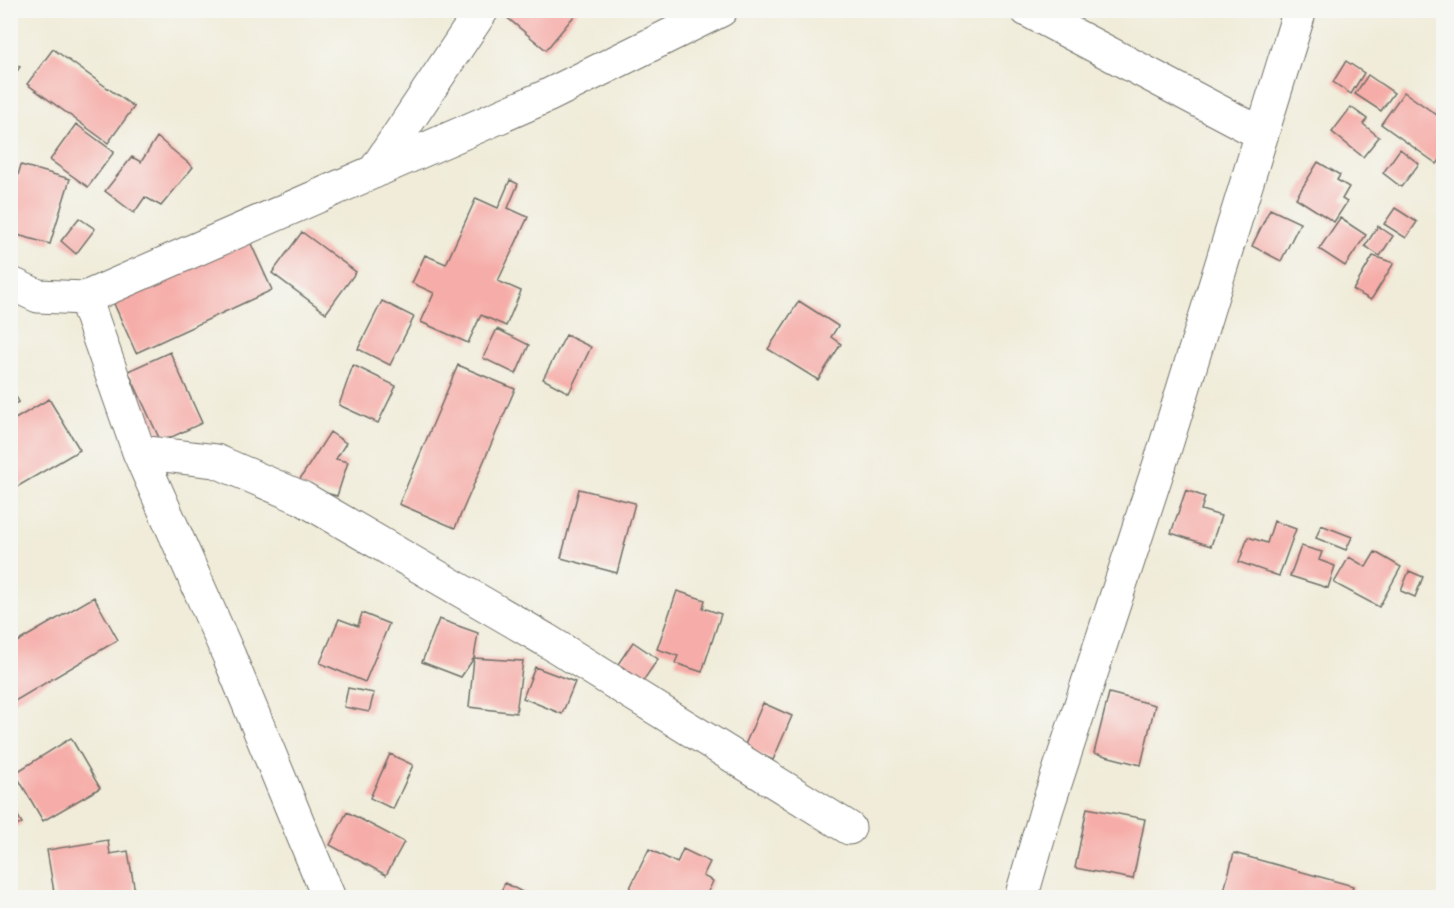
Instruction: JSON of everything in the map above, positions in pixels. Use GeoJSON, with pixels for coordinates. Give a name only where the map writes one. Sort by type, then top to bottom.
{"type":"FeatureCollection","features":[{"type":"Feature","properties":{"kind":"street"},"geometry":{"type":"LineString","coordinates":[[374,172],[482,10]]}},
{"type":"Feature","properties":{"kind":"street"},"geometry":{"type":"LineString","coordinates":[[10,283],[38,296],[85,298],[547,96],[721,10]]}},
{"type":"Feature","properties":{"kind":"street"},"geometry":{"type":"LineString","coordinates":[[1027,10],[1262,134]]}},
{"type":"Feature","properties":{"kind":"street"},"geometry":{"type":"LineString","coordinates":[[1021,897],[1047,808],[1165,448],[1300,10]]}},
{"type":"Feature","properties":{"kind":"street"},"geometry":{"type":"LineString","coordinates":[[85,298],[139,452],[229,656],[329,897]]}},
{"type":"Feature","properties":{"kind":"street"},"geometry":{"type":"LineString","coordinates":[[139,452],[216,461],[302,498],[546,640],[849,828]]}},
{"type":"Feature","properties":{"kind":"building"},"geometry":{"type":"Polygon","coordinates":[[[498,10],[579,10],[546,50],[498,10]]]}},
{"type":"Feature","properties":{"kind":"building"},"geometry":{"type":"Polygon","coordinates":[[[53,49],[134,107],[108,143],[27,84],[53,49]]]}},
{"type":"Feature","properties":{"kind":"building"},"geometry":{"type":"Polygon","coordinates":[[[10,61],[20,67],[10,80],[10,61]]]}},
{"type":"Feature","properties":{"kind":"building"},"geometry":{"type":"Polygon","coordinates":[[[1346,61],[1364,73],[1351,94],[1333,82],[1346,61]]]}},
{"type":"Feature","properties":{"kind":"building"},"geometry":{"type":"Polygon","coordinates":[[[1368,75],[1394,93],[1381,111],[1355,94],[1368,75]]]}},
{"type":"Feature","properties":{"kind":"building"},"geometry":{"type":"Polygon","coordinates":[[[1404,92],[1444,120],[1444,155],[1437,164],[1381,124],[1404,92]]]}},
{"type":"Feature","properties":{"kind":"building"},"geometry":{"type":"Polygon","coordinates":[[[1351,107],[1367,119],[1363,124],[1379,137],[1363,157],[1332,132],[1351,107]]]}},
{"type":"Feature","properties":{"kind":"building"},"geometry":{"type":"Polygon","coordinates":[[[76,124],[114,152],[88,187],[50,160],[76,124]]]}},
{"type":"Feature","properties":{"kind":"building"},"geometry":{"type":"Polygon","coordinates":[[[157,137],[193,167],[161,206],[145,197],[134,213],[105,191],[132,157],[141,162],[157,137]]]}},
{"type":"Feature","properties":{"kind":"building"},"geometry":{"type":"Polygon","coordinates":[[[1400,149],[1419,164],[1401,187],[1383,173],[1400,149]]]}},
{"type":"Feature","properties":{"kind":"building"},"geometry":{"type":"Polygon","coordinates":[[[1318,162],[1340,175],[1337,180],[1349,187],[1342,199],[1347,202],[1334,222],[1296,198],[1318,162]]]}},
{"type":"Feature","properties":{"kind":"building"},"geometry":{"type":"Polygon","coordinates":[[[21,165],[70,179],[50,244],[10,233],[10,202],[21,165]]]}},
{"type":"Feature","properties":{"kind":"building"},"geometry":{"type":"Polygon","coordinates":[[[510,180],[518,184],[508,208],[528,217],[498,281],[521,291],[506,326],[481,315],[468,343],[421,322],[434,293],[412,283],[425,255],[446,264],[476,198],[498,208],[510,180]]]}},
{"type":"Feature","properties":{"kind":"building"},"geometry":{"type":"Polygon","coordinates":[[[1395,208],[1417,222],[1406,238],[1384,224],[1395,208]]]}},
{"type":"Feature","properties":{"kind":"building"},"geometry":{"type":"Polygon","coordinates":[[[1270,209],[1300,223],[1281,261],[1252,246],[1270,209]]]}},
{"type":"Feature","properties":{"kind":"building"},"geometry":{"type":"Polygon","coordinates":[[[79,218],[95,229],[76,254],[61,241],[79,218]]]}},
{"type":"Feature","properties":{"kind":"building"},"geometry":{"type":"Polygon","coordinates":[[[1340,218],[1366,235],[1345,266],[1319,249],[1340,218]]]}},
{"type":"Feature","properties":{"kind":"building"},"geometry":{"type":"Polygon","coordinates":[[[1378,226],[1393,236],[1380,256],[1365,246],[1378,226]]]}},
{"type":"Feature","properties":{"kind":"building"},"geometry":{"type":"Polygon","coordinates":[[[302,232],[356,272],[326,313],[272,273],[302,232]]]}},
{"type":"Feature","properties":{"kind":"building"},"geometry":{"type":"Polygon","coordinates":[[[247,235],[272,290],[136,353],[111,297],[247,235]]]}},
{"type":"Feature","properties":{"kind":"building"},"geometry":{"type":"Polygon","coordinates":[[[1373,256],[1394,263],[1371,300],[1353,290],[1373,256]]]}},
{"type":"Feature","properties":{"kind":"building"},"geometry":{"type":"Polygon","coordinates":[[[382,301],[414,317],[390,365],[358,349],[382,301]]]}},
{"type":"Feature","properties":{"kind":"building"},"geometry":{"type":"Polygon","coordinates":[[[799,301],[838,326],[831,337],[841,344],[818,380],[768,349],[799,301]]]}},
{"type":"Feature","properties":{"kind":"building"},"geometry":{"type":"Polygon","coordinates":[[[497,329],[529,345],[516,374],[483,358],[497,329]]]}},
{"type":"Feature","properties":{"kind":"building"},"geometry":{"type":"Polygon","coordinates":[[[566,335],[591,347],[569,393],[543,379],[566,335]]]}},
{"type":"Feature","properties":{"kind":"building"},"geometry":{"type":"Polygon","coordinates":[[[170,352],[202,423],[161,442],[128,371],[170,352]]]}},
{"type":"Feature","properties":{"kind":"building"},"geometry":{"type":"Polygon","coordinates":[[[353,365],[396,386],[378,423],[339,405],[353,365]]]}},
{"type":"Feature","properties":{"kind":"building"},"geometry":{"type":"Polygon","coordinates":[[[458,365],[515,389],[455,528],[399,504],[458,365]]]}},
{"type":"Feature","properties":{"kind":"building"},"geometry":{"type":"Polygon","coordinates":[[[10,386],[19,402],[10,406],[10,386]]]}},
{"type":"Feature","properties":{"kind":"building"},"geometry":{"type":"Polygon","coordinates":[[[49,399],[80,450],[10,491],[10,422],[49,399]]]}},
{"type":"Feature","properties":{"kind":"building"},"geometry":{"type":"Polygon","coordinates":[[[330,432],[346,443],[336,459],[348,462],[337,496],[296,485],[330,432]]]}},
{"type":"Feature","properties":{"kind":"building"},"geometry":{"type":"Polygon","coordinates":[[[579,489],[635,503],[617,573],[561,558],[579,489]]]}},
{"type":"Feature","properties":{"kind":"building"},"geometry":{"type":"Polygon","coordinates":[[[1186,490],[1205,497],[1201,510],[1221,516],[1211,546],[1171,533],[1186,490]]]}},
{"type":"Feature","properties":{"kind":"building"},"geometry":{"type":"Polygon","coordinates":[[[1274,521],[1296,529],[1279,576],[1239,562],[1248,537],[1267,543],[1274,521]]]}},
{"type":"Feature","properties":{"kind":"building"},"geometry":{"type":"Polygon","coordinates":[[[1321,525],[1352,537],[1346,550],[1316,538],[1321,525]]]}},
{"type":"Feature","properties":{"kind":"building"},"geometry":{"type":"Polygon","coordinates":[[[1301,546],[1322,552],[1319,560],[1335,566],[1328,588],[1290,576],[1301,546]]]}},
{"type":"Feature","properties":{"kind":"building"},"geometry":{"type":"Polygon","coordinates":[[[1375,552],[1401,567],[1379,607],[1334,583],[1349,557],[1366,567],[1375,552]]]}},
{"type":"Feature","properties":{"kind":"building"},"geometry":{"type":"Polygon","coordinates":[[[1409,571],[1423,577],[1415,597],[1401,591],[1409,571]]]}},
{"type":"Feature","properties":{"kind":"building"},"geometry":{"type":"Polygon","coordinates":[[[677,591],[705,600],[703,608],[721,614],[702,672],[675,663],[678,656],[657,649],[677,591]]]}},
{"type":"Feature","properties":{"kind":"building"},"geometry":{"type":"Polygon","coordinates":[[[94,597],[118,640],[10,704],[10,646],[94,597]]]}},
{"type":"Feature","properties":{"kind":"building"},"geometry":{"type":"Polygon","coordinates":[[[362,613],[389,624],[365,682],[320,663],[339,619],[358,626],[362,613]]]}},
{"type":"Feature","properties":{"kind":"building"},"geometry":{"type":"Polygon","coordinates":[[[439,619],[478,633],[474,658],[461,677],[422,662],[439,619]]]}},
{"type":"Feature","properties":{"kind":"building"},"geometry":{"type":"Polygon","coordinates":[[[633,642],[658,659],[643,681],[618,664],[633,642]]]}},
{"type":"Feature","properties":{"kind":"building"},"geometry":{"type":"Polygon","coordinates":[[[474,658],[523,661],[516,713],[469,707],[474,658]]]}},
{"type":"Feature","properties":{"kind":"building"},"geometry":{"type":"Polygon","coordinates":[[[535,667],[575,682],[562,714],[523,698],[535,667]]]}},
{"type":"Feature","properties":{"kind":"building"},"geometry":{"type":"Polygon","coordinates":[[[348,688],[374,693],[369,712],[344,707],[348,688]]]}},
{"type":"Feature","properties":{"kind":"building"},"geometry":{"type":"Polygon","coordinates":[[[1109,693],[1155,705],[1141,765],[1094,753],[1109,693]]]}},
{"type":"Feature","properties":{"kind":"building"},"geometry":{"type":"Polygon","coordinates":[[[763,703],[792,716],[773,760],[744,747],[763,703]]]}},
{"type":"Feature","properties":{"kind":"building"},"geometry":{"type":"Polygon","coordinates":[[[71,738],[100,788],[43,821],[15,773],[71,738]]]}},
{"type":"Feature","properties":{"kind":"building"},"geometry":{"type":"Polygon","coordinates":[[[390,754],[413,765],[393,809],[370,798],[390,754]]]}},
{"type":"Feature","properties":{"kind":"building"},"geometry":{"type":"Polygon","coordinates":[[[10,803],[22,823],[10,830],[10,803]]]}},
{"type":"Feature","properties":{"kind":"building"},"geometry":{"type":"Polygon","coordinates":[[[1087,808],[1145,819],[1133,879],[1075,868],[1087,808]]]}},
{"type":"Feature","properties":{"kind":"building"},"geometry":{"type":"Polygon","coordinates":[[[347,812],[404,842],[386,875],[330,845],[347,812]]]}},
{"type":"Feature","properties":{"kind":"building"},"geometry":{"type":"Polygon","coordinates":[[[108,840],[110,854],[128,851],[136,898],[55,898],[47,850],[108,840]]]}},
{"type":"Feature","properties":{"kind":"building"},"geometry":{"type":"Polygon","coordinates":[[[649,849],[677,863],[683,849],[710,862],[703,876],[713,881],[705,898],[625,898],[649,849]]]}},
{"type":"Feature","properties":{"kind":"building"},"geometry":{"type":"Polygon","coordinates":[[[1234,853],[1353,886],[1350,898],[1222,898],[1234,853]]]}},
{"type":"Feature","properties":{"kind":"building"},"geometry":{"type":"Polygon","coordinates":[[[505,883],[528,895],[527,898],[507,898],[500,893],[505,883]]]}}]}
